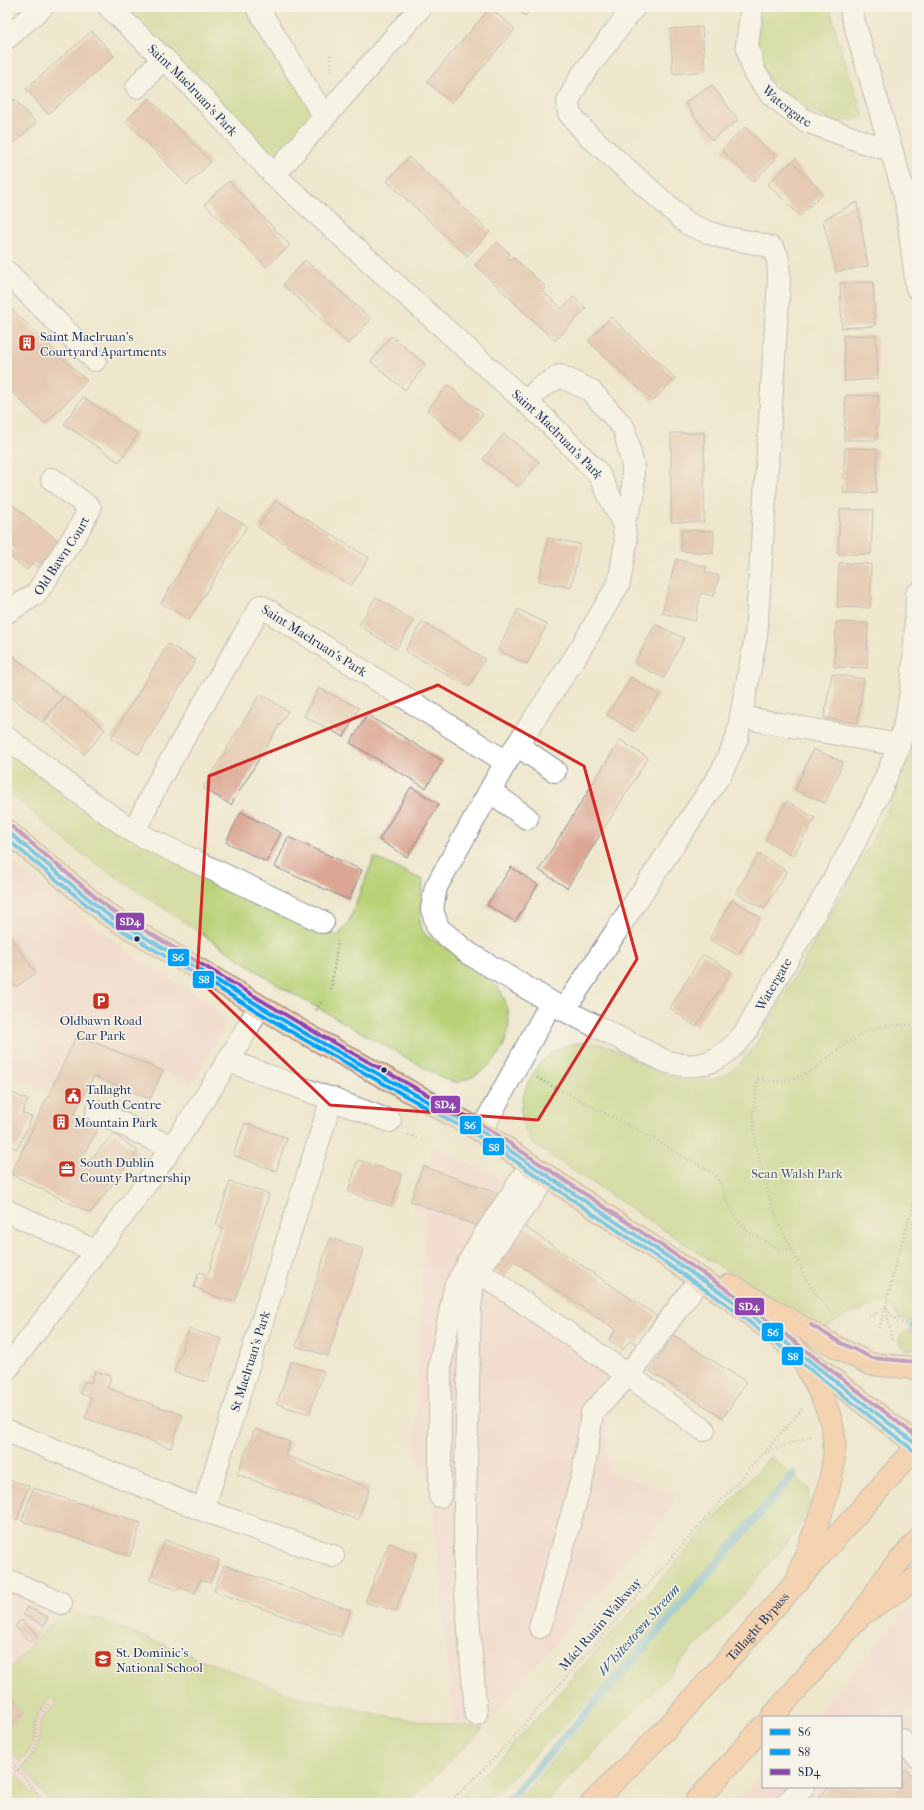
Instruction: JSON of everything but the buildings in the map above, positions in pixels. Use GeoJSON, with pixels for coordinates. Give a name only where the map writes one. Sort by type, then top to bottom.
{"type":"FeatureCollection","features":[{"type":"Feature","properties":{"kind":"main road"},"geometry":{"type":"LineString","coordinates":[[7,831],[108,915],[308,1036],[481,1131],[729,1298],[917,1445]]}},
{"type":"Feature","properties":{"kind":"main road"},"geometry":{"type":"LineString","coordinates":[[700,1279],[737,1289],[838,1348],[870,1364],[917,1368]]}},
{"type":"Feature","properties":{"kind":"main road"},"geometry":{"type":"LineString","coordinates":[[795,1584],[827,1491],[833,1461],[834,1438],[827,1410],[800,1354]]}},
{"type":"Feature","properties":{"kind":"main road","name":"Tallaght Bypass"},"geometry":{"type":"LineString","coordinates":[[592,1803],[669,1726],[917,1445]]}},
{"type":"Feature","properties":{"kind":"main road"},"geometry":{"type":"LineString","coordinates":[[773,1716],[861,1615],[887,1575],[917,1541]]}},
{"type":"Feature","properties":{"kind":"main road"},"geometry":{"type":"LineString","coordinates":[[861,1615],[917,1578]]}},
{"type":"Feature","properties":{"kind":"main road"},"geometry":{"type":"LineString","coordinates":[[695,1803],[762,1728]]}},
{"type":"Feature","properties":{"kind":"street"},"geometry":{"type":"LineString","coordinates":[[7,38],[42,7]]}},
{"type":"Feature","properties":{"kind":"street","name":"Saint Maelruan's Park"},"geometry":{"type":"LineString","coordinates":[[108,7],[187,81],[274,175],[527,402],[598,473],[623,523],[626,542],[618,583],[576,656],[512,753],[490,790],[436,886],[432,909],[438,928],[468,953],[558,1006]]}},
{"type":"Feature","properties":{"kind":"street"},"geometry":{"type":"LineString","coordinates":[[257,7],[324,116]]}},
{"type":"Feature","properties":{"kind":"street"},"geometry":{"type":"LineString","coordinates":[[274,175],[324,116],[421,7]]}},
{"type":"Feature","properties":{"kind":"street"},"geometry":{"type":"LineString","coordinates":[[481,1131],[558,1006],[721,773],[737,738],[756,636],[779,280],[777,255],[773,249],[766,246],[700,230],[687,222],[586,133],[569,113],[568,101],[580,78],[634,7]]}},
{"type":"Feature","properties":{"kind":"street","name":"Watergate"},"geometry":{"type":"LineString","coordinates":[[752,7],[747,45],[754,72],[772,95],[804,120],[863,142],[891,150]]}},
{"type":"Feature","properties":{"kind":"street"},"geometry":{"type":"LineString","coordinates":[[851,7],[891,150],[911,199],[917,288]]}},
{"type":"Feature","properties":{"kind":"street"},"geometry":{"type":"LineString","coordinates":[[137,87],[164,58]]}},
{"type":"Feature","properties":{"kind":"street"},"geometry":{"type":"LineString","coordinates":[[7,272],[95,360]]}},
{"type":"Feature","properties":{"kind":"street"},"geometry":{"type":"LineString","coordinates":[[527,402],[540,388],[560,376],[590,390],[624,428],[633,466],[633,497],[623,523]]}},
{"type":"Feature","properties":{"kind":"street","name":"Old Bawn Court"},"geometry":{"type":"LineString","coordinates":[[7,612],[36,594],[79,529],[90,508],[52,479]]}},
{"type":"Feature","properties":{"kind":"street","name":"Watergate"},"geometry":{"type":"LineString","coordinates":[[558,1006],[654,1056],[677,1065],[693,1066],[713,1061],[733,1047],[745,1033],[846,859],[885,782],[904,727],[911,682],[917,594]]}},
{"type":"Feature","properties":{"kind":"street","name":"Saint Maelruan's Park"},"geometry":{"type":"LineString","coordinates":[[134,832],[157,784],[261,606],[512,753]]}},
{"type":"Feature","properties":{"kind":"street"},"geometry":{"type":"LineString","coordinates":[[741,717],[899,744]]}},
{"type":"Feature","properties":{"kind":"street"},"geometry":{"type":"LineString","coordinates":[[7,738],[90,801],[134,832],[331,929]]}},
{"type":"Feature","properties":{"kind":"street"},"geometry":{"type":"LineString","coordinates":[[512,753],[555,771]]}},
{"type":"Feature","properties":{"kind":"street"},"geometry":{"type":"LineString","coordinates":[[490,790],[526,818]]}},
{"type":"Feature","properties":{"kind":"street"},"geometry":{"type":"LineString","coordinates":[[7,1369],[172,1146],[229,1061],[259,1007]]}},
{"type":"Feature","properties":{"kind":"street"},"geometry":{"type":"LineString","coordinates":[[229,1061],[332,1098],[398,1127]]}},
{"type":"Feature","properties":{"kind":"street","name":"St Maelruan's Park"},"geometry":{"type":"LineString","coordinates":[[203,1510],[332,1098]]}},
{"type":"Feature","properties":{"kind":"street"},"geometry":{"type":"LineString","coordinates":[[97,1111],[152,1138],[172,1146]]}},
{"type":"Feature","properties":{"kind":"street"},"geometry":{"type":"LineString","coordinates":[[476,1714],[466,1581],[465,1501],[470,1308],[474,1275],[539,1170]]}},
{"type":"Feature","properties":{"kind":"street"},"geometry":{"type":"LineString","coordinates":[[440,1496],[440,1366],[454,1286],[482,1239],[539,1170]]}},
{"type":"Feature","properties":{"kind":"street"},"geometry":{"type":"LineString","coordinates":[[7,1211],[95,1251]]}},
{"type":"Feature","properties":{"kind":"street"},"geometry":{"type":"LineString","coordinates":[[477,1270],[704,1430]]}},
{"type":"Feature","properties":{"kind":"street"},"geometry":{"type":"LineString","coordinates":[[540,1627],[583,1475],[592,1414],[628,1375],[700,1279]]}},
{"type":"Feature","properties":{"kind":"street"},"geometry":{"type":"LineString","coordinates":[[7,1431],[203,1510],[333,1556]]}},
{"type":"Feature","properties":{"kind":"street"},"geometry":{"type":"LineString","coordinates":[[7,1580],[61,1602]]}},
{"type":"Feature","properties":{"kind":"street"},"geometry":{"type":"LineString","coordinates":[[902,1741],[917,1756]]}},
{"type":"Feature","properties":{"kind":"street"},"geometry":{"type":"LineString","coordinates":[[787,1803],[802,1788]]}},
{"type":"Feature","properties":{"kind":"path"},"geometry":{"type":"LineString","coordinates":[[331,929],[331,988]]}},
{"type":"Feature","properties":{"kind":"path"},"geometry":{"type":"LineString","coordinates":[[316,1010],[321,1002]]}},
{"type":"Feature","properties":{"kind":"path"},"geometry":{"type":"LineString","coordinates":[[835,1319],[814,1292],[792,1250],[776,1216],[759,1164],[755,1142],[753,1114],[758,1079],[777,1082],[795,1080],[818,1066],[849,1042],[867,1031],[885,1026],[917,1024]]}},
{"type":"Feature","properties":{"kind":"path"},"geometry":{"type":"LineString","coordinates":[[535,1077],[651,1137],[687,1159],[709,1170],[717,1177],[728,1204],[736,1218],[747,1230],[776,1247],[792,1250]]}},
{"type":"Feature","properties":{"kind":"path"},"geometry":{"type":"LineString","coordinates":[[398,1127],[419,1138]]}},
{"type":"Feature","properties":{"kind":"path"},"geometry":{"type":"LineString","coordinates":[[879,1328],[886,1306],[896,1262],[917,1194]]}},
{"type":"Feature","properties":{"kind":"path"},"geometry":{"type":"LineString","coordinates":[[869,1317],[874,1316],[886,1306]]}},
{"type":"Feature","properties":{"kind":"path"},"geometry":{"type":"LineString","coordinates":[[886,1306],[897,1321],[910,1326]]}},
{"type":"Feature","properties":{"kind":"path"},"geometry":{"type":"LineString","coordinates":[[886,1306],[893,1344]]}},
{"type":"Feature","properties":{"kind":"path"},"geometry":{"type":"LineString","coordinates":[[7,1398],[12,1392]]}},
{"type":"Feature","properties":{"kind":"path","name":"Máel Ruain Walkway"},"geometry":{"type":"LineString","coordinates":[[449,1803],[493,1760],[806,1404]]}},
{"type":"Feature","properties":{"kind":"path","name":"Máel Ruain Walkway"},"geometry":{"type":"LineString","coordinates":[[763,1454],[812,1436]]}},
{"type":"Feature","properties":{"kind":"path"},"geometry":{"type":"LineString","coordinates":[[7,1773],[18,1770],[32,1754],[36,1744],[36,1721],[50,1702]]}},
{"type":"Feature","properties":{"kind":"path"},"geometry":{"type":"LineString","coordinates":[[7,1757],[45,1803]]}},
{"type":"Feature","properties":{"kind":"highlighted area"},"geometry":{"type":"Polygon","coordinates":[[[438,685],[584,766],[637,959],[538,1120],[330,1105],[197,978],[209,776],[438,685]]]}},
{"type":"Feature","properties":{"kind":"shaded area"},"geometry":{"type":"Polygon","coordinates":[[[7,860],[43,885],[134,956],[212,1005],[227,1022],[192,1085],[163,1071],[77,1035],[49,1093],[7,1075],[7,1069],[29,1021],[7,1010],[7,860]]]}},
{"type":"Feature","properties":{"kind":"shaded area"},"geometry":{"type":"Polygon","coordinates":[[[434,1146],[525,1191],[469,1271],[632,1384],[605,1422],[609,1473],[677,1493],[666,1515],[515,1690],[492,1722],[483,1729],[408,1803],[7,1803],[7,1587],[64,1609],[102,1621],[296,1696],[380,1715],[453,1724],[430,1483],[414,1454],[425,1213],[412,1210],[434,1146]]]}},
{"type":"Feature","properties":{"kind":"shaded area"},"geometry":{"type":"Polygon","coordinates":[[[917,1603],[917,1803],[737,1803],[762,1774],[762,1788],[902,1788],[902,1716],[814,1716],[910,1606],[917,1603]]]}},
{"type":"Feature","properties":{"kind":"green space"},"geometry":{"type":"Polygon","coordinates":[[[110,7],[257,7],[324,116],[274,175],[110,7]]]}},
{"type":"Feature","properties":{"kind":"green space"},"geometry":{"type":"Polygon","coordinates":[[[762,7],[830,7],[838,40],[864,117],[836,123],[794,102],[769,79],[756,46],[762,7]]]}},
{"type":"Feature","properties":{"kind":"green space","name":"Sean Walsh Park"},"geometry":{"type":"Polygon","coordinates":[[[917,735],[917,1324],[899,1318],[891,1306],[880,1303],[842,1317],[819,1332],[533,1144],[522,1121],[521,1106],[529,1081],[543,1061],[551,1053],[571,1044],[594,1043],[607,1046],[662,1073],[690,1081],[718,1078],[739,1064],[756,1044],[874,837],[898,789],[917,735]]]}},
{"type":"Feature","properties":{"kind":"green space"},"geometry":{"type":"Polygon","coordinates":[[[7,738],[90,801],[312,925],[338,936],[348,924],[374,857],[423,880],[420,925],[425,935],[478,969],[496,985],[501,992],[509,1017],[506,1040],[500,1052],[483,1070],[472,1077],[457,1082],[452,1082],[284,989],[78,851],[7,791],[7,738]]]}},
{"type":"Feature","properties":{"kind":"green space"},"geometry":{"type":"Polygon","coordinates":[[[906,1331],[912,1331],[917,1334],[917,1348],[907,1350],[901,1346],[899,1338],[906,1331]]]}},
{"type":"Feature","properties":{"kind":"green space"},"geometry":{"type":"Polygon","coordinates":[[[770,1457],[790,1473],[605,1685],[485,1803],[454,1803],[506,1752],[770,1457]]]}},
{"type":"Feature","properties":{"kind":"green space"},"geometry":{"type":"Polygon","coordinates":[[[796,1477],[809,1488],[810,1502],[797,1531],[723,1618],[545,1803],[513,1803],[533,1783],[796,1477]]]}},
{"type":"Feature","properties":{"kind":"green space","name":"St. Dominic's National School"},"geometry":{"type":"Polygon","coordinates":[[[64,1609],[102,1621],[296,1696],[381,1715],[483,1729],[408,1803],[51,1803],[23,1767],[34,1754],[39,1740],[40,1722],[44,1715],[56,1703],[50,1697],[36,1717],[33,1742],[30,1751],[20,1762],[7,1748],[7,1730],[23,1713],[7,1697],[7,1672],[64,1609]]]}},
{"type":"Feature","properties":{"kind":"green space"},"geometry":{"type":"Polygon","coordinates":[[[18,1775],[41,1803],[7,1803],[7,1777],[18,1775]]]}},
{"type":"Feature","properties":{"kind":"waterway","name":"Whitestown Stream"},"geometry":{"type":"LineString","coordinates":[[913,1327],[917,1313]]}},
{"type":"Feature","properties":{"kind":"waterway","name":"Whitestown Stream"},"geometry":{"type":"LineString","coordinates":[[506,1803],[665,1624],[793,1475]]}},
{"type":"Feature","properties":{"kind":"transit line","name":"SD4"},"geometry":{"type":"LineString","coordinates":[[11,826],[111,910],[311,1030],[484,1126],[732,1293],[917,1437]]}},
{"type":"Feature","properties":{"kind":"transit line","name":"S6"},"geometry":{"type":"LineString","coordinates":[[7,831],[108,915],[308,1035],[481,1131],[729,1298],[917,1445]]}},
{"type":"Feature","properties":{"kind":"transit line","name":"S8"},"geometry":{"type":"LineString","coordinates":[[7,839],[105,920],[305,1040],[478,1136],[725,1303],[913,1450]]}},
{"type":"Feature","properties":{"kind":"transit line","name":"SD4"},"geometry":{"type":"LineString","coordinates":[[811,1325],[841,1343],[872,1358],[917,1362]]}},
{"type":"Feature","properties":{"kind":"place","name":"Saint Maelruan's Courtyard Apartments"},"geometry":{"type":"Point","coordinates":[27,343]}},
{"type":"Feature","properties":{"kind":"place","name":"Oldbawn Road Car Park"},"geometry":{"type":"Point","coordinates":[101,1001]}},
{"type":"Feature","properties":{"kind":"place","name":"Tallaght Youth Centre"},"geometry":{"type":"Point","coordinates":[73,1096]}},
{"type":"Feature","properties":{"kind":"place","name":"Mountain Park"},"geometry":{"type":"Point","coordinates":[61,1122]}},
{"type":"Feature","properties":{"kind":"place","name":"South Dublin County Partnership"},"geometry":{"type":"Point","coordinates":[67,1169]}},
{"type":"Feature","properties":{"kind":"place","name":"St. Dominic's National School"},"geometry":{"type":"Point","coordinates":[103,1659]}}]}
